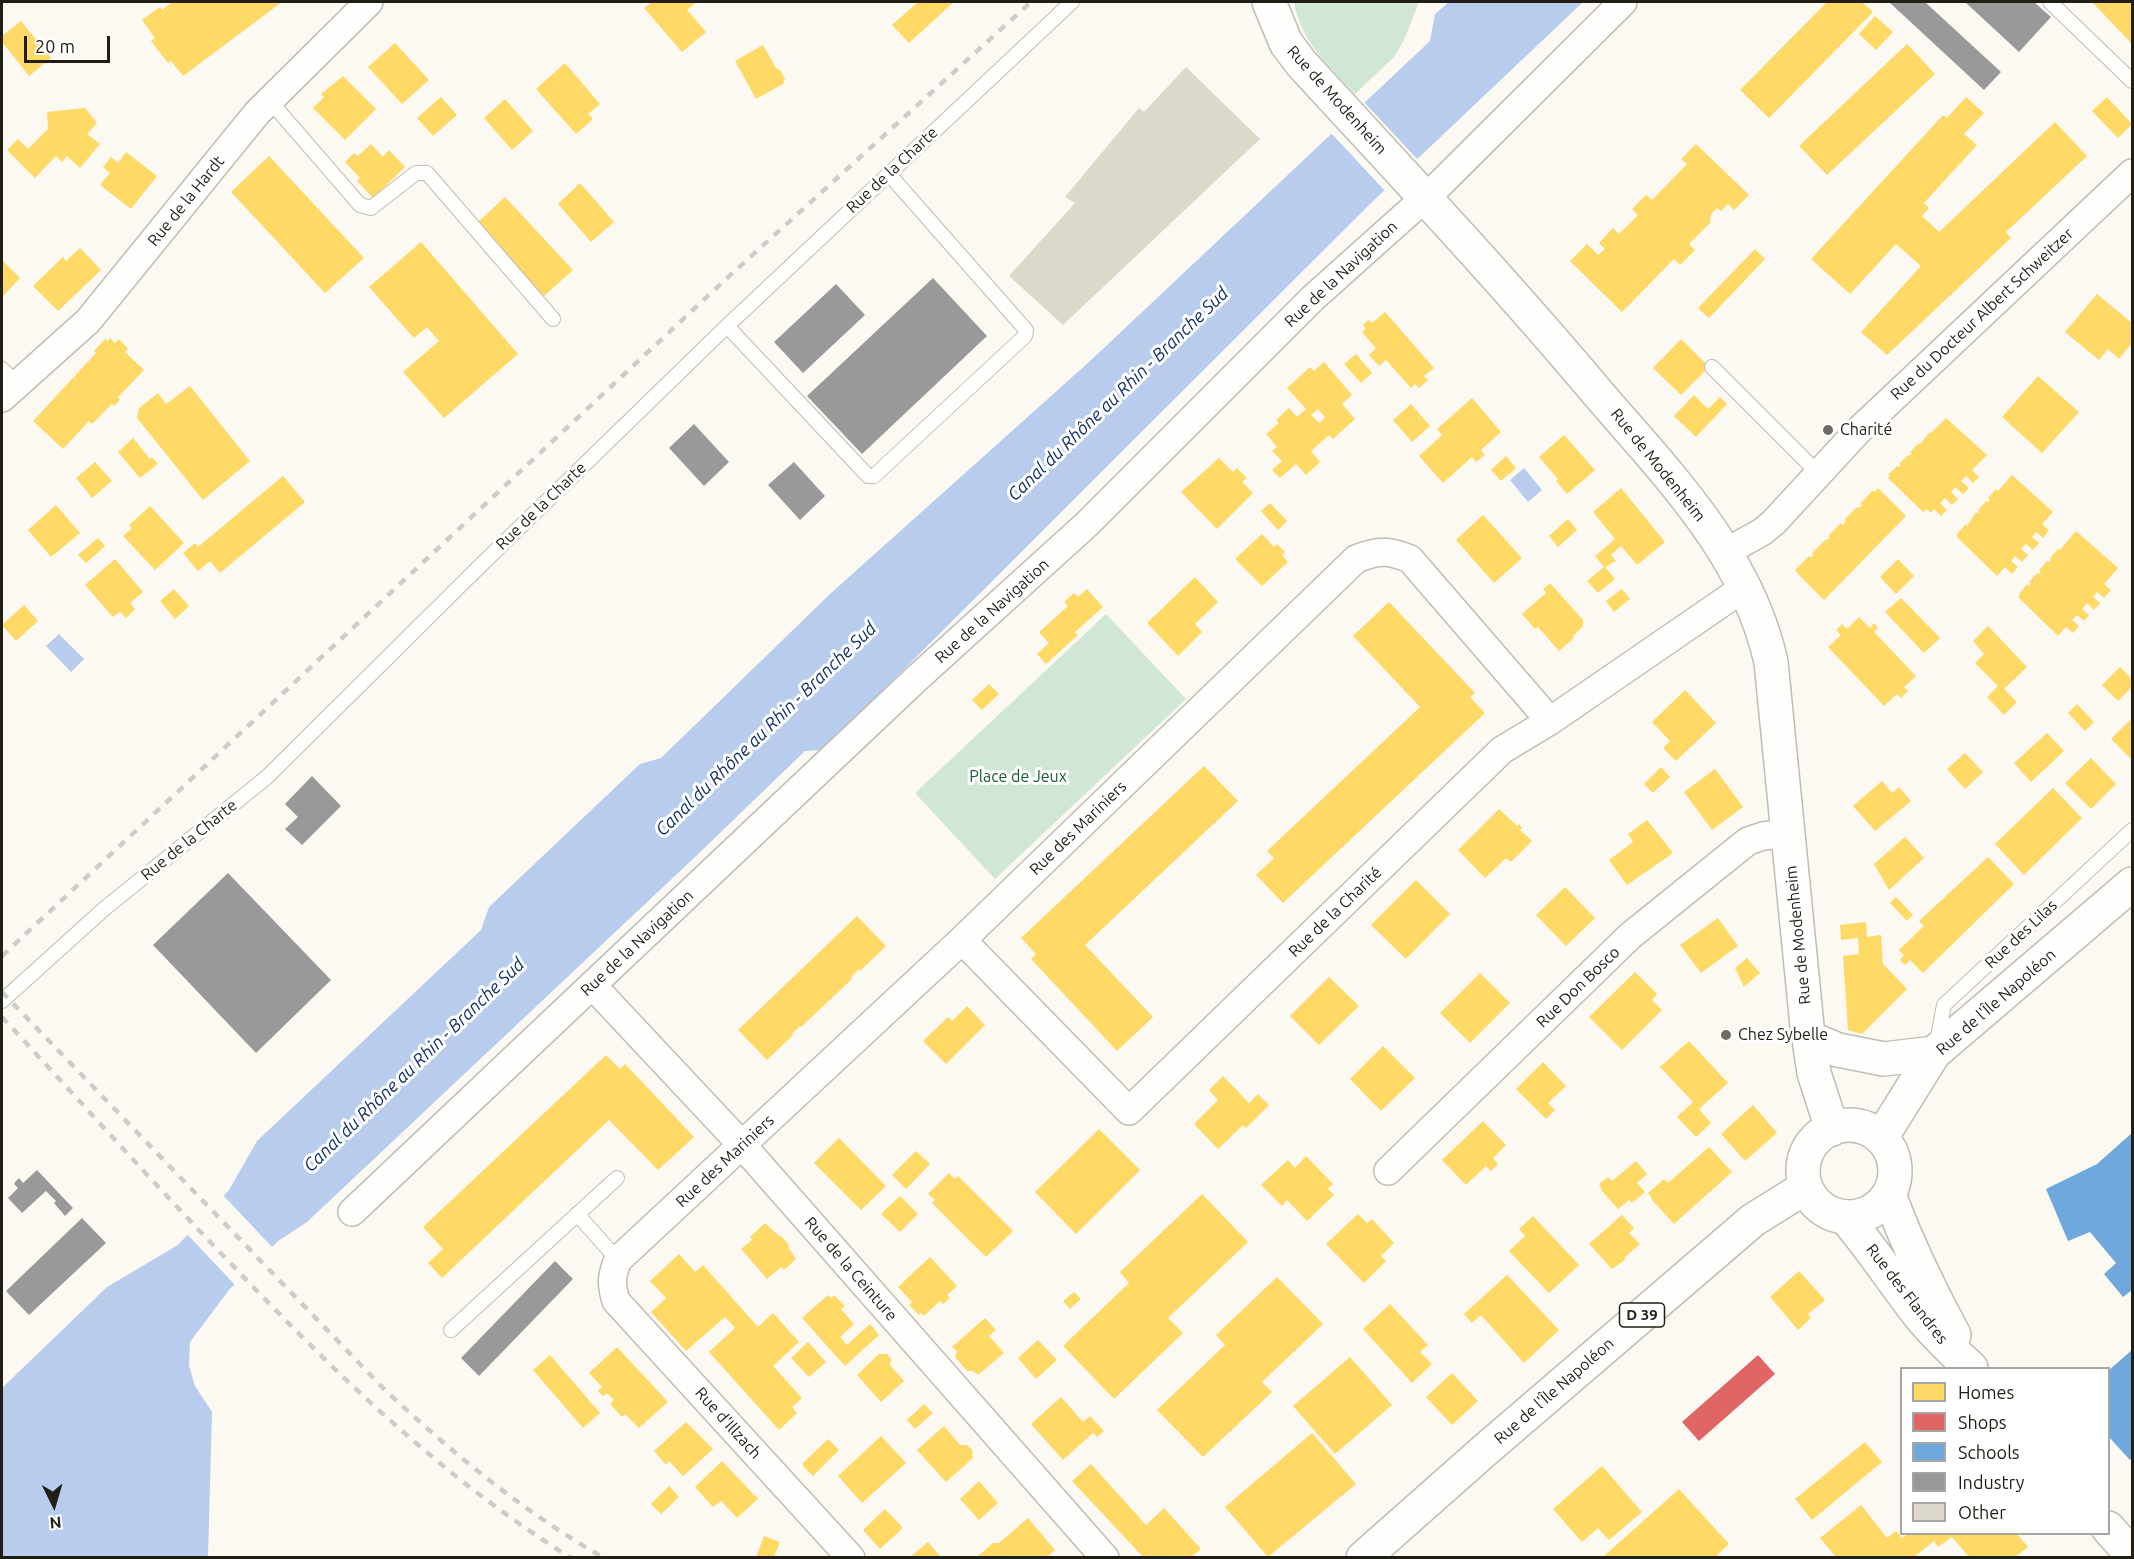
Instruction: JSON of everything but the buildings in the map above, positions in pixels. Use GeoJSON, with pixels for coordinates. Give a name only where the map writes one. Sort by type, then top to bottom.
{"type":"FeatureCollection","features":[{"type":"Feature","properties":{"kind":"main road","name":"Rue de Modenheim"},"geometry":{"type":"LineString","coordinates":[[1269,2],[1286,43],[1301,63],[1523,304],[1693,506],[1725,552],[1745,587],[1758,614],[1771,662],[1809,1038],[1814,1073],[1832,1129]]}},
{"type":"Feature","properties":{"kind":"main road","name":"Rue de l'Île Napoléon"},"geometry":{"type":"LineString","coordinates":[[1881,1138],[1935,1053],[2133,884]]}},
{"type":"Feature","properties":{"kind":"main road"},"geometry":{"type":"LineString","coordinates":[[1809,1038],[1838,1050],[1884,1059],[1935,1053]]}},
{"type":"Feature","properties":{"kind":"main road"},"geometry":{"type":"LineString","coordinates":[[1844,1126],[1857,1126],[1870,1130],[1881,1138],[1894,1161],[1895,1177],[1889,1195],[1881,1205],[1870,1213],[1845,1217],[1821,1208],[1806,1187],[1803,1173],[1804,1159],[1815,1141],[1832,1129],[1844,1126]]}},
{"type":"Feature","properties":{"kind":"main road","name":"Rue de l'Île Napoléon"},"geometry":{"type":"LineString","coordinates":[[1363,1557],[1753,1220],[1806,1187]]}},
{"type":"Feature","properties":{"kind":"main road","name":"Rue des Flandres"},"geometry":{"type":"LineString","coordinates":[[1889,1195],[1923,1278],[1970,1367]]}},
{"type":"Feature","properties":{"kind":"main road","name":"Rue des Flandres"},"geometry":{"type":"LineString","coordinates":[[1845,1217],[1881,1261],[1924,1321],[1970,1367]]}},
{"type":"Feature","properties":{"kind":"main road"},"geometry":{"type":"LineString","coordinates":[[2110,1529],[2133,1555]]}},
{"type":"Feature","properties":{"kind":"street","name":"Rue de la Hardt"},"geometry":{"type":"LineString","coordinates":[[7,384],[88,321],[257,113],[369,2]]}},
{"type":"Feature","properties":{"kind":"street","name":"Rue de la Navigation"},"geometry":{"type":"LineString","coordinates":[[352,1212],[916,679],[1088,524],[1419,191],[1623,2]]}},
{"type":"Feature","properties":{"kind":"street","name":"Rue du Docteur Albert Schweitzer"},"geometry":{"type":"LineString","coordinates":[[1725,552],[1762,532],[1774,522],[1858,431],[2133,173]]}},
{"type":"Feature","properties":{"kind":"street","name":"Rue des Mariniers"},"geometry":{"type":"LineString","coordinates":[[615,1273],[742,1145],[962,940],[1356,559],[1371,553],[1392,552],[1410,559],[1550,721]]}},
{"type":"Feature","properties":{"kind":"street","name":"Rue de la Charité"},"geometry":{"type":"LineString","coordinates":[[962,940],[1129,1111],[1502,750],[1550,721],[1745,587]]}},
{"type":"Feature","properties":{"kind":"street","name":"Rue Don Bosco"},"geometry":{"type":"LineString","coordinates":[[1388,1171],[1630,936],[1748,841],[1763,836],[1788,833]]}},
{"type":"Feature","properties":{"kind":"street","name":"Rue de la Ceinture"},"geometry":{"type":"LineString","coordinates":[[592,986],[742,1145],[1105,1557]]}},
{"type":"Feature","properties":{"kind":"street","name":"Rue d'Illzach"},"geometry":{"type":"LineString","coordinates":[[615,1273],[616,1301],[851,1557]]}},
{"type":"Feature","properties":{"kind":"lane","name":"Rue de la Charte"},"geometry":{"type":"LineString","coordinates":[[2,1000],[104,909],[267,777],[489,557],[728,326],[1072,2]]}},
{"type":"Feature","properties":{"kind":"lane"},"geometry":{"type":"LineString","coordinates":[[2050,2],[2133,81]]}},
{"type":"Feature","properties":{"kind":"lane"},"geometry":{"type":"LineString","coordinates":[[270,101],[360,205],[370,208],[416,173],[427,173],[553,319]]}},
{"type":"Feature","properties":{"kind":"lane"},"geometry":{"type":"LineString","coordinates":[[728,326],[868,476],[874,476],[1025,336],[1026,330],[888,173]]}},
{"type":"Feature","properties":{"kind":"lane"},"geometry":{"type":"LineString","coordinates":[[1712,367],[1819,474]]}},
{"type":"Feature","properties":{"kind":"lane","name":"Rue des Lilas"},"geometry":{"type":"LineString","coordinates":[[1935,1053],[1944,1005],[2133,830]]}},
{"type":"Feature","properties":{"kind":"lane"},"geometry":{"type":"LineString","coordinates":[[451,1330],[617,1178]]}},
{"type":"Feature","properties":{"kind":"lane"},"geometry":{"type":"LineString","coordinates":[[577,1214],[615,1273]]}},
{"type":"Feature","properties":{"kind":"green space"},"geometry":{"type":"Polygon","coordinates":[[[1294,2],[1419,2],[1404,40],[1394,57],[1355,94],[1309,41],[1297,16],[1294,2]]]}},
{"type":"Feature","properties":{"kind":"green space","name":"Place de Jeux"},"geometry":{"type":"Polygon","coordinates":[[[1106,614],[1186,699],[995,879],[915,793],[1106,614]]]}},
{"type":"Feature","properties":{"kind":"water","name":"Canal du Rhône au Rhin - Branche Sud"},"geometry":{"type":"Polygon","coordinates":[[[1449,2],[1583,2],[1373,201],[823,750],[805,751],[307,1222],[278,1241],[229,1290],[190,1342],[189,1366],[195,1386],[212,1412],[208,1557],[2,1558],[2,1388],[107,1287],[178,1245],[229,1190],[257,1141],[481,930],[489,907],[640,764],[661,758],[830,594],[1089,362],[1430,41],[1435,14],[1449,2]]]}},
{"type":"Feature","properties":{"kind":"water"},"geometry":{"type":"Polygon","coordinates":[[[1524,468],[1542,490],[1528,502],[1510,480],[1524,468]]]}},
{"type":"Feature","properties":{"kind":"water"},"geometry":{"type":"Polygon","coordinates":[[[59,634],[84,659],[71,672],[46,646],[59,634]]]}},
{"type":"Feature","properties":{"kind":"pier"},"geometry":{"type":"Polygon","coordinates":[[[1363,101],[1420,162],[1387,193],[1330,132],[1363,101]]]}},
{"type":"Feature","properties":{"kind":"pier"},"geometry":{"type":"Polygon","coordinates":[[[222,1194],[274,1249],[236,1286],[186,1233],[222,1194]]]}},
{"type":"Feature","properties":{"kind":"railway"},"geometry":{"type":"LineString","coordinates":[[2,956],[726,279],[1031,2]]}},
{"type":"Feature","properties":{"kind":"railway"},"geometry":{"type":"LineString","coordinates":[[2,992],[383,1388],[461,1458],[488,1479],[544,1521],[604,1558]]}},
{"type":"Feature","properties":{"kind":"railway"},"geometry":{"type":"LineString","coordinates":[[2,1017],[206,1238],[354,1387],[436,1460],[479,1494],[571,1558]]}},
{"type":"Feature","properties":{"kind":"place","name":"Charité"},"geometry":{"type":"Point","coordinates":[1828,430]}},
{"type":"Feature","properties":{"kind":"place","name":"Chez Sybelle"},"geometry":{"type":"Point","coordinates":[1726,1035]}}]}
